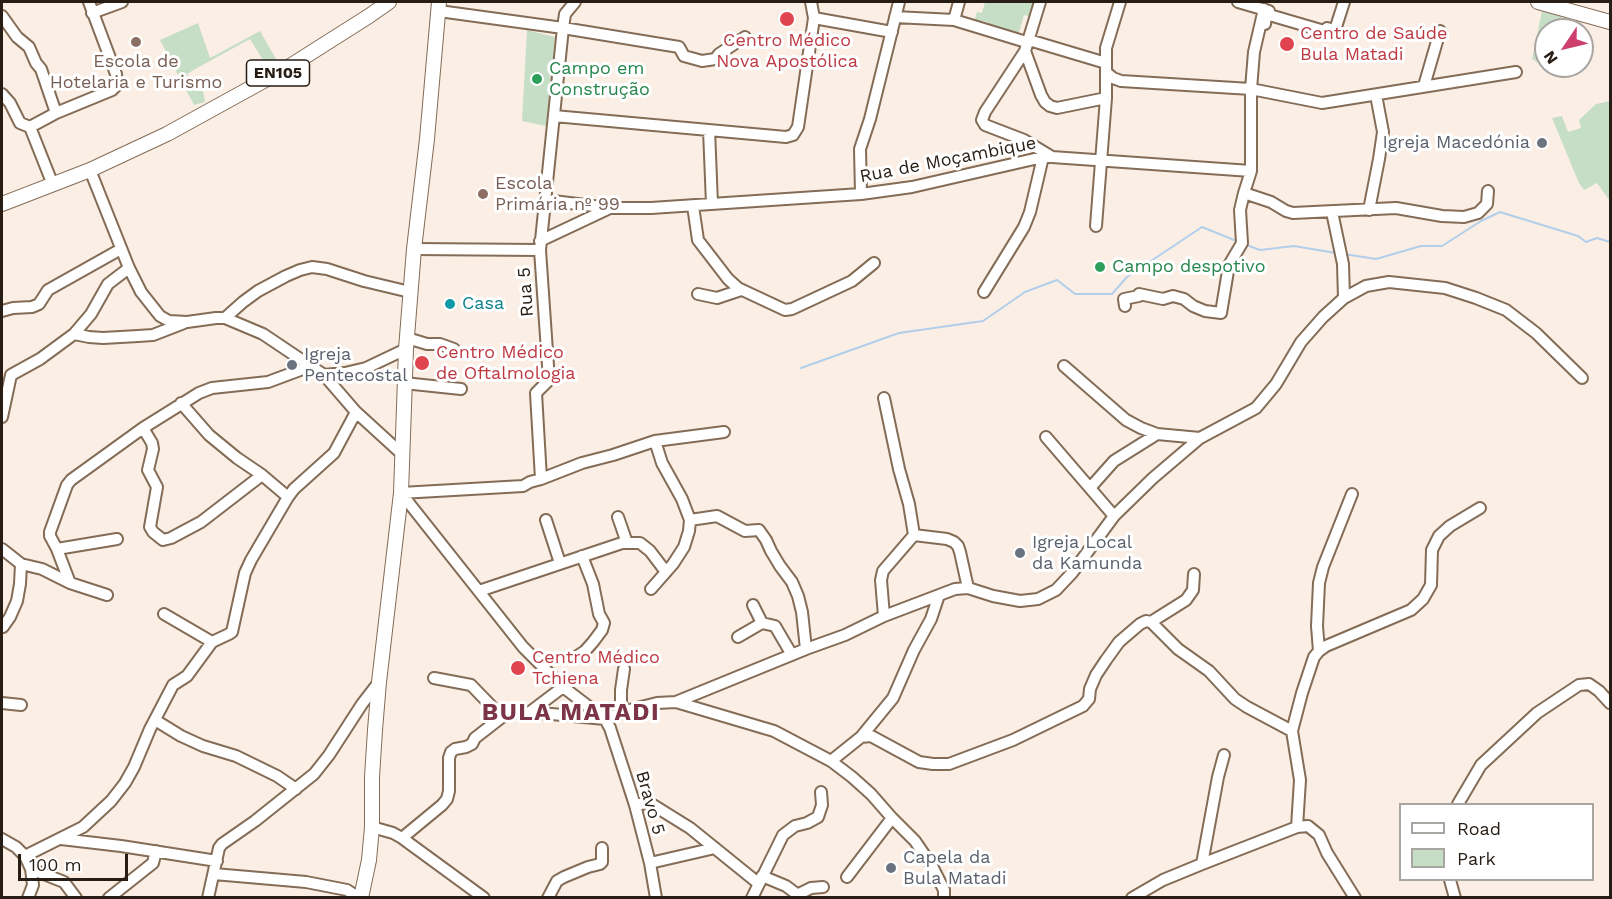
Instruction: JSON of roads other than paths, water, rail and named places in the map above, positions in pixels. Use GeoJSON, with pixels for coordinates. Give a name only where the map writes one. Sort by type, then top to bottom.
{"type":"FeatureCollection","features":[{"type":"Feature","properties":{"kind":"main road"},"geometry":{"type":"LineString","coordinates":[[1538,2],[1611,22]]}},
{"type":"Feature","properties":{"kind":"main road"},"geometry":{"type":"LineString","coordinates":[[1571,2],[1611,13]]}},
{"type":"Feature","properties":{"kind":"main road","name":"EN105"},"geometry":{"type":"LineString","coordinates":[[2,204],[90,171],[167,134],[286,68],[389,3]]}},
{"type":"Feature","properties":{"kind":"main road"},"geometry":{"type":"LineString","coordinates":[[360,897],[369,860],[372,827],[372,777],[379,682],[401,493],[404,383],[410,292],[439,4]]}},
{"type":"Feature","properties":{"kind":"street"},"geometry":{"type":"LineString","coordinates":[[30,127],[56,113],[112,90],[117,85],[116,74],[89,2]]}},
{"type":"Feature","properties":{"kind":"street"},"geometry":{"type":"LineString","coordinates":[[93,13],[122,2]]}},
{"type":"Feature","properties":{"kind":"street","name":"Rua 5"},"geometry":{"type":"LineString","coordinates":[[541,479],[536,393],[549,380],[540,246],[563,28],[565,14],[574,2]]}},
{"type":"Feature","properties":{"kind":"street"},"geometry":{"type":"LineString","coordinates":[[554,116],[786,137],[793,135],[798,127],[813,18],[811,2]]}},
{"type":"Feature","properties":{"kind":"street"},"geometry":{"type":"LineString","coordinates":[[861,194],[860,150],[899,2]]}},
{"type":"Feature","properties":{"kind":"street"},"geometry":{"type":"LineString","coordinates":[[954,20],[959,2]]}},
{"type":"Feature","properties":{"kind":"street"},"geometry":{"type":"LineString","coordinates":[[984,292],[1024,227],[1048,157],[1024,140],[983,123],[985,112],[1025,51],[1040,2]]}},
{"type":"Feature","properties":{"kind":"street"},"geometry":{"type":"LineString","coordinates":[[1096,226],[1106,98],[1106,48],[1120,2]]}},
{"type":"Feature","properties":{"kind":"street"},"geometry":{"type":"LineString","coordinates":[[1238,2],[1333,31]]}},
{"type":"Feature","properties":{"kind":"street"},"geometry":{"type":"LineString","coordinates":[[1333,31],[1344,2]]}},
{"type":"Feature","properties":{"kind":"street"},"geometry":{"type":"LineString","coordinates":[[439,4],[679,47],[684,56],[702,61],[715,59],[745,37]]}},
{"type":"Feature","properties":{"kind":"street"},"geometry":{"type":"LineString","coordinates":[[1125,306],[1124,299],[1139,294],[1163,299],[1173,296],[1184,299],[1205,311],[1221,313],[1229,265],[1242,243],[1240,210],[1251,171],[1254,52],[1264,9]]}},
{"type":"Feature","properties":{"kind":"street"},"geometry":{"type":"LineString","coordinates":[[1252,85],[1266,14],[1333,31]]}},
{"type":"Feature","properties":{"kind":"street"},"geometry":{"type":"LineString","coordinates":[[2,16],[5,28],[29,47],[41,69],[56,113]]}},
{"type":"Feature","properties":{"kind":"street"},"geometry":{"type":"LineString","coordinates":[[895,17],[954,20],[1023,41],[1029,40],[1107,68],[1113,78],[1121,81],[1252,85],[1322,103],[1516,72]]}},
{"type":"Feature","properties":{"kind":"street"},"geometry":{"type":"LineString","coordinates":[[813,18],[892,32]]}},
{"type":"Feature","properties":{"kind":"street"},"geometry":{"type":"LineString","coordinates":[[1424,86],[1440,31]]}},
{"type":"Feature","properties":{"kind":"street"},"geometry":{"type":"LineString","coordinates":[[1025,51],[1041,95],[1050,106],[1058,108],[1106,98]]}},
{"type":"Feature","properties":{"kind":"street"},"geometry":{"type":"LineString","coordinates":[[2,94],[10,103],[20,123],[30,127],[53,185]]}},
{"type":"Feature","properties":{"kind":"street"},"geometry":{"type":"LineString","coordinates":[[1369,210],[1383,132],[1376,95]]}},
{"type":"Feature","properties":{"kind":"street"},"geometry":{"type":"LineString","coordinates":[[709,130],[712,204]]}},
{"type":"Feature","properties":{"kind":"street","name":"Rua de Moçambique"},"geometry":{"type":"LineString","coordinates":[[545,200],[610,208],[693,206],[861,194],[912,187],[1048,157],[1251,171]]}},
{"type":"Feature","properties":{"kind":"street"},"geometry":{"type":"LineString","coordinates":[[90,171],[129,268],[141,292],[160,316],[169,321],[187,322],[225,318],[263,334],[324,375],[356,412],[402,454]]}},
{"type":"Feature","properties":{"kind":"street"},"geometry":{"type":"LineString","coordinates":[[1244,193],[1271,202],[1293,213],[1396,208],[1442,216],[1464,217],[1478,213],[1487,204],[1488,191]]}},
{"type":"Feature","properties":{"kind":"street"},"geometry":{"type":"LineString","coordinates":[[693,206],[698,240],[728,279],[741,290],[785,310],[792,309],[852,281],[874,263]]}},
{"type":"Feature","properties":{"kind":"street"},"geometry":{"type":"LineString","coordinates":[[414,249],[540,246],[610,208]]}},
{"type":"Feature","properties":{"kind":"street"},"geometry":{"type":"LineString","coordinates":[[1332,212],[1343,264],[1344,298]]}},
{"type":"Feature","properties":{"kind":"street"},"geometry":{"type":"LineString","coordinates":[[2,311],[39,304],[48,290],[121,249]]}},
{"type":"Feature","properties":{"kind":"street"},"geometry":{"type":"LineString","coordinates":[[225,318],[258,291],[300,270],[312,267],[410,292]]}},
{"type":"Feature","properties":{"kind":"street"},"geometry":{"type":"LineString","coordinates":[[2,417],[6,376],[40,359],[74,334],[91,314],[108,284],[129,268]]}},
{"type":"Feature","properties":{"kind":"street"},"geometry":{"type":"LineString","coordinates":[[402,838],[447,799],[451,752],[472,744],[475,738],[502,717],[514,712],[605,719],[657,703],[676,702],[955,589],[968,588],[993,597],[1020,600],[1038,599],[1056,590],[1072,573],[1114,516],[1153,478],[1200,438],[1256,408],[1276,384],[1301,342],[1323,317],[1344,298],[1366,286],[1389,282],[1445,288],[1506,310],[1536,333],[1582,378]]}},
{"type":"Feature","properties":{"kind":"street"},"geometry":{"type":"LineString","coordinates":[[698,294],[717,298],[741,290]]}},
{"type":"Feature","properties":{"kind":"street"},"geometry":{"type":"LineString","coordinates":[[74,334],[103,338],[138,336],[167,330],[187,322]]}},
{"type":"Feature","properties":{"kind":"street"},"geometry":{"type":"LineString","coordinates":[[324,375],[366,368],[406,344],[440,345],[454,350]]}},
{"type":"Feature","properties":{"kind":"street"},"geometry":{"type":"LineString","coordinates":[[70,583],[50,532],[67,485],[71,480],[143,428],[199,393],[212,388],[268,382],[311,366]]}},
{"type":"Feature","properties":{"kind":"street"},"geometry":{"type":"LineString","coordinates":[[1064,366],[1126,420],[1157,434],[1200,438]]}},
{"type":"Feature","properties":{"kind":"street"},"geometry":{"type":"LineString","coordinates":[[404,383],[461,389]]}},
{"type":"Feature","properties":{"kind":"street"},"geometry":{"type":"LineString","coordinates":[[884,398],[914,535],[883,572],[881,580],[884,616]]}},
{"type":"Feature","properties":{"kind":"street"},"geometry":{"type":"LineString","coordinates":[[181,403],[209,435],[288,496]]}},
{"type":"Feature","properties":{"kind":"street"},"geometry":{"type":"LineString","coordinates":[[25,856],[83,827],[111,801],[125,783],[173,685],[187,676],[212,642],[232,632],[245,573],[288,496],[334,453],[356,412]]}},
{"type":"Feature","properties":{"kind":"street"},"geometry":{"type":"LineString","coordinates":[[143,428],[152,443],[153,449],[148,470],[157,487],[150,527],[160,538],[167,540],[188,530],[262,475]]}},
{"type":"Feature","properties":{"kind":"street"},"geometry":{"type":"LineString","coordinates":[[401,493],[523,486],[582,463],[656,441],[724,432]]}},
{"type":"Feature","properties":{"kind":"street"},"geometry":{"type":"LineString","coordinates":[[1090,488],[1114,461],[1157,434]]}},
{"type":"Feature","properties":{"kind":"street"},"geometry":{"type":"LineString","coordinates":[[1046,436],[1114,516]]}},
{"type":"Feature","properties":{"kind":"street"},"geometry":{"type":"LineString","coordinates":[[651,589],[684,547],[690,531],[690,520],[682,499],[662,463],[656,441]]}},
{"type":"Feature","properties":{"kind":"street"},"geometry":{"type":"LineString","coordinates":[[401,493],[517,640],[563,687],[605,719]]}},
{"type":"Feature","properties":{"kind":"street"},"geometry":{"type":"LineString","coordinates":[[1318,651],[1319,583],[1323,567],[1352,494]]}},
{"type":"Feature","properties":{"kind":"street"},"geometry":{"type":"LineString","coordinates":[[1297,827],[1300,780],[1292,731],[1314,657],[1326,646],[1411,610],[1423,599],[1431,585],[1432,550],[1439,536],[1450,526],[1480,508]]}},
{"type":"Feature","properties":{"kind":"street"},"geometry":{"type":"LineString","coordinates":[[690,520],[717,516],[745,531],[759,530],[792,582],[798,596],[806,649]]}},
{"type":"Feature","properties":{"kind":"street"},"geometry":{"type":"LineString","coordinates":[[618,517],[627,543]]}},
{"type":"Feature","properties":{"kind":"street"},"geometry":{"type":"LineString","coordinates":[[546,520],[560,563]]}},
{"type":"Feature","properties":{"kind":"street"},"geometry":{"type":"LineString","coordinates":[[914,535],[954,542],[960,552],[968,588]]}},
{"type":"Feature","properties":{"kind":"street"},"geometry":{"type":"LineString","coordinates":[[57,549],[117,539]]}},
{"type":"Feature","properties":{"kind":"street"},"geometry":{"type":"LineString","coordinates":[[479,591],[622,543],[640,543],[650,551],[666,572]]}},
{"type":"Feature","properties":{"kind":"street"},"geometry":{"type":"LineString","coordinates":[[2,549],[21,564],[42,569],[70,583],[107,595]]}},
{"type":"Feature","properties":{"kind":"street"},"geometry":{"type":"LineString","coordinates":[[576,657],[593,642],[604,623],[599,614],[593,584],[582,556]]}},
{"type":"Feature","properties":{"kind":"street"},"geometry":{"type":"LineString","coordinates":[[3,627],[16,601],[21,564]]}},
{"type":"Feature","properties":{"kind":"street"},"geometry":{"type":"LineString","coordinates":[[861,737],[871,736],[919,762],[949,764],[1013,740],[1083,706],[1089,699],[1090,689],[1096,675],[1119,642],[1140,624],[1146,621],[1151,622],[1186,600],[1193,590],[1194,574]]}},
{"type":"Feature","properties":{"kind":"street"},"geometry":{"type":"LineString","coordinates":[[831,761],[861,737],[893,698],[914,650],[931,619],[939,595]]}},
{"type":"Feature","properties":{"kind":"street"},"geometry":{"type":"LineString","coordinates":[[753,605],[762,623]]}},
{"type":"Feature","properties":{"kind":"street"},"geometry":{"type":"LineString","coordinates":[[164,614],[212,642]]}},
{"type":"Feature","properties":{"kind":"street"},"geometry":{"type":"LineString","coordinates":[[1151,622],[1178,649],[1209,671],[1235,699],[1292,731]]}},
{"type":"Feature","properties":{"kind":"street"},"geometry":{"type":"LineString","coordinates":[[738,637],[762,623],[775,626],[792,655]]}},
{"type":"Feature","properties":{"kind":"street"},"geometry":{"type":"LineString","coordinates":[[624,669],[621,702],[624,712]]}},
{"type":"Feature","properties":{"kind":"street"},"geometry":{"type":"LineString","coordinates":[[434,678],[471,685],[502,717]]}},
{"type":"Feature","properties":{"kind":"street"},"geometry":{"type":"LineString","coordinates":[[208,897],[219,848],[226,840],[255,821],[314,774],[379,682]]}},
{"type":"Feature","properties":{"kind":"street"},"geometry":{"type":"LineString","coordinates":[[1459,803],[1481,765],[1537,713],[1579,685],[1589,684],[1611,703]]}},
{"type":"Feature","properties":{"kind":"street"},"geometry":{"type":"LineString","coordinates":[[531,712],[563,687]]}},
{"type":"Feature","properties":{"kind":"street"},"geometry":{"type":"LineString","coordinates":[[676,702],[774,731],[831,761],[865,788],[915,841],[932,866],[944,890],[944,897]]}},
{"type":"Feature","properties":{"kind":"street"},"geometry":{"type":"LineString","coordinates":[[2,703],[21,705]]}},
{"type":"Feature","properties":{"kind":"street","name":"Bravo 5"},"geometry":{"type":"LineString","coordinates":[[605,719],[635,805],[656,897]]}},
{"type":"Feature","properties":{"kind":"street"},"geometry":{"type":"LineString","coordinates":[[155,720],[181,736],[203,746],[236,756],[277,776],[296,789]]}},
{"type":"Feature","properties":{"kind":"street"},"geometry":{"type":"LineString","coordinates":[[1202,864],[1224,755]]}},
{"type":"Feature","properties":{"kind":"street"},"geometry":{"type":"LineString","coordinates":[[752,897],[783,835],[795,826],[818,817],[822,805],[821,792]]}},
{"type":"Feature","properties":{"kind":"street"},"geometry":{"type":"LineString","coordinates":[[635,805],[646,803],[653,805],[690,828],[760,880],[786,886],[801,896],[811,888],[823,887]]}},
{"type":"Feature","properties":{"kind":"street"},"geometry":{"type":"LineString","coordinates":[[847,877],[892,818]]}},
{"type":"Feature","properties":{"kind":"street"},"geometry":{"type":"LineString","coordinates":[[1132,897],[1163,880],[1202,864],[1297,827],[1308,826],[1319,835],[1327,853],[1355,897]]}},
{"type":"Feature","properties":{"kind":"street"},"geometry":{"type":"LineString","coordinates":[[372,827],[402,838],[484,897]]}},
{"type":"Feature","properties":{"kind":"street"},"geometry":{"type":"LineString","coordinates":[[2,839],[16,847],[25,856],[31,869],[33,885],[28,897]]}},
{"type":"Feature","properties":{"kind":"street"},"geometry":{"type":"LineString","coordinates":[[60,839],[217,861]]}},
{"type":"Feature","properties":{"kind":"street"},"geometry":{"type":"LineString","coordinates":[[548,897],[557,881],[603,862],[602,848]]}},
{"type":"Feature","properties":{"kind":"street"},"geometry":{"type":"LineString","coordinates":[[650,863],[715,848]]}},
{"type":"Feature","properties":{"kind":"street"},"geometry":{"type":"LineString","coordinates":[[109,897],[153,863],[156,851]]}},
{"type":"Feature","properties":{"kind":"street"},"geometry":{"type":"LineString","coordinates":[[31,869],[64,882],[76,897]]}},
{"type":"Feature","properties":{"kind":"street"},"geometry":{"type":"LineString","coordinates":[[214,874],[306,882],[346,890],[360,897]]}},
{"type":"Feature","properties":{"kind":"street"},"geometry":{"type":"LineString","coordinates":[[1451,881],[1455,897]]}},
{"type":"Feature","properties":{"kind":"waterway"},"geometry":{"type":"LineString","coordinates":[[1344,254],[1376,259],[1421,246],[1442,246],[1481,221],[1500,212],[1578,236],[1586,242],[1597,238],[1610,242]]}},
{"type":"Feature","properties":{"kind":"waterway"},"geometry":{"type":"LineString","coordinates":[[801,368],[899,333],[983,321],[1025,292],[1057,280],[1075,294],[1112,294],[1127,277],[1202,227],[1239,242]]}},
{"type":"Feature","properties":{"kind":"waterway"},"geometry":{"type":"LineString","coordinates":[[1244,244],[1260,250],[1294,246],[1336,253]]}},
{"type":"Feature","properties":{"kind":"place","name":"Centro Médico Nova Apostólica"},"geometry":{"type":"Point","coordinates":[787,19]}},
{"type":"Feature","properties":{"kind":"place","name":"Escola de Hotelaria e Turismo"},"geometry":{"type":"Point","coordinates":[136,42]}},
{"type":"Feature","properties":{"kind":"place","name":"Centro de Saúde Bula Matadi"},"geometry":{"type":"Point","coordinates":[1287,44]}},
{"type":"Feature","properties":{"kind":"place","name":"Campo em Construção"},"geometry":{"type":"Point","coordinates":[537,79]}},
{"type":"Feature","properties":{"kind":"place","name":"Igreja Macedónia"},"geometry":{"type":"Point","coordinates":[1542,143]}},
{"type":"Feature","properties":{"kind":"place","name":"Escola Primária nº 99"},"geometry":{"type":"Point","coordinates":[483,194]}},
{"type":"Feature","properties":{"kind":"place","name":"Campo despotivo"},"geometry":{"type":"Point","coordinates":[1100,267]}},
{"type":"Feature","properties":{"kind":"place","name":"Casa"},"geometry":{"type":"Point","coordinates":[450,304]}},
{"type":"Feature","properties":{"kind":"place","name":"Centro Médico de Oftalmologia"},"geometry":{"type":"Point","coordinates":[422,363]}},
{"type":"Feature","properties":{"kind":"place","name":"Igreja Pentecostal"},"geometry":{"type":"Point","coordinates":[292,365]}},
{"type":"Feature","properties":{"kind":"place","name":"Igreja Local da Kamunda"},"geometry":{"type":"Point","coordinates":[1020,553]}},
{"type":"Feature","properties":{"kind":"place","name":"Centro Médico Tchiena"},"geometry":{"type":"Point","coordinates":[518,668]}},
{"type":"Feature","properties":{"kind":"place","name":"Capela da Bula Matadi"},"geometry":{"type":"Point","coordinates":[891,868]}},
{"type":"Feature","properties":{"kind":"district","name":"BULA MATADI"},"geometry":{"type":"Point","coordinates":[571,713]}}]}
